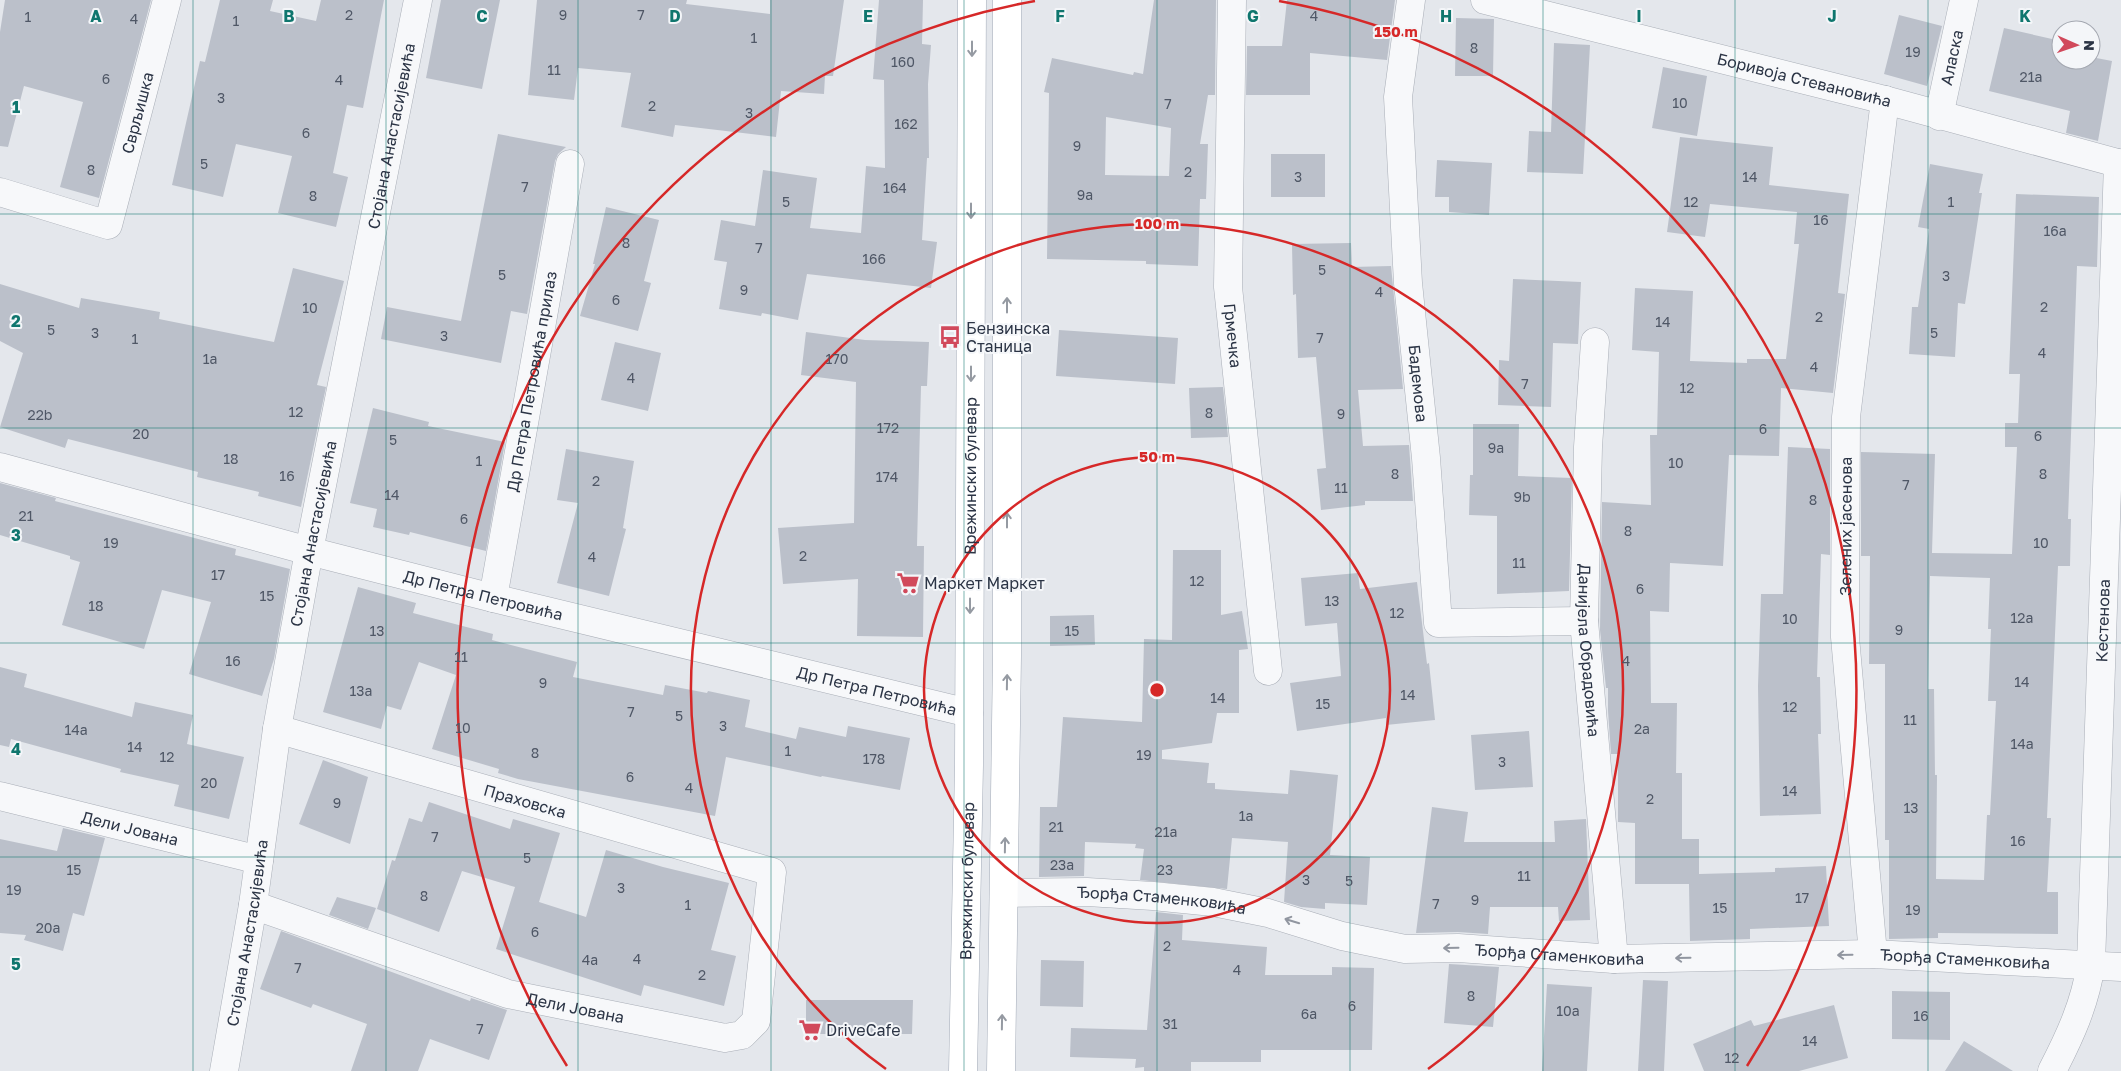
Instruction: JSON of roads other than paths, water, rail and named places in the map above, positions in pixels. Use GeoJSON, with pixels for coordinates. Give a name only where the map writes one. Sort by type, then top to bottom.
{"type":"FeatureCollection","features":[{"type":"Feature","properties":{"kind":"main road","name":"Врежински булевар"},"geometry":{"type":"LineString","coordinates":[[963,1071],[969,713],[972,0]]}},
{"type":"Feature","properties":{"kind":"main road"},"geometry":{"type":"LineString","coordinates":[[1001,1071],[1007,656],[1007,0]]}},
{"type":"Feature","properties":{"kind":"street","name":"Сврљишка"},"geometry":{"type":"LineString","coordinates":[[0,192],[108,225],[167,0]]}},
{"type":"Feature","properties":{"kind":"street","name":"Стојана Анастасијевића"},"geometry":{"type":"LineString","coordinates":[[224,1071],[253,905],[277,729],[309,551],[418,0]]}},
{"type":"Feature","properties":{"kind":"street","name":"Грмечка"},"geometry":{"type":"LineString","coordinates":[[1232,0],[1228,287],[1268,671]]}},
{"type":"Feature","properties":{"kind":"street","name":"Бадемова"},"geometry":{"type":"LineString","coordinates":[[1411,0],[1398,97],[1408,283],[1426,458],[1438,623],[1584,621]]}},
{"type":"Feature","properties":{"kind":"street","name":"Боривоја Стевановића"},"geometry":{"type":"LineString","coordinates":[[1485,0],[1885,100],[2120,163]]}},
{"type":"Feature","properties":{"kind":"street","name":"Аласка"},"geometry":{"type":"LineString","coordinates":[[1939,116],[1964,0]]}},
{"type":"Feature","properties":{"kind":"street","name":"Зелених јасенова"},"geometry":{"type":"LineString","coordinates":[[1873,954],[1846,637],[1846,417],[1885,100]]}},
{"type":"Feature","properties":{"kind":"street","name":"Кестенова"},"geometry":{"type":"LineString","coordinates":[[2052,1071],[2075,1023],[2087,990],[2091,964],[2120,163]]}},
{"type":"Feature","properties":{"kind":"street","name":"Др Петра Петровића прилаз"},"geometry":{"type":"LineString","coordinates":[[493,598],[570,164]]}},
{"type":"Feature","properties":{"kind":"street","name":"Данијела Обрадовића"},"geometry":{"type":"LineString","coordinates":[[1594,342],[1588,447],[1584,621],[1614,959]]}},
{"type":"Feature","properties":{"kind":"street","name":"Др Петра Петровића"},"geometry":{"type":"LineString","coordinates":[[0,467],[309,551],[493,598],[969,713]]}},
{"type":"Feature","properties":{"kind":"street","name":"Праховска"},"geometry":{"type":"LineString","coordinates":[[277,729],[772,872]]}},
{"type":"Feature","properties":{"kind":"street","name":"Дели Јована"},"geometry":{"type":"LineString","coordinates":[[0,796],[259,860]]}},
{"type":"Feature","properties":{"kind":"street","name":"Дели Јована"},"geometry":{"type":"LineString","coordinates":[[253,905],[508,994],[725,1038],[742,1035],[756,1021],[772,872]]}},
{"type":"Feature","properties":{"kind":"street","name":"Ђорђа Стаменковића"},"geometry":{"type":"LineString","coordinates":[[1004,893],[1088,892],[1213,902],[1268,913],[1342,936],[1405,949],[1458,948],[1614,959],[1873,954],[2121,967]]}},
{"type":"Feature","properties":{"kind":"place","name":"Бензинска Станица"},"geometry":{"type":"Point","coordinates":[950,337]}},
{"type":"Feature","properties":{"kind":"place","name":"Маркет Маркет"},"geometry":{"type":"Point","coordinates":[908,583]}},
{"type":"Feature","properties":{"kind":"place","name":"DriveCafe"},"geometry":{"type":"Point","coordinates":[810,1030]}}]}
